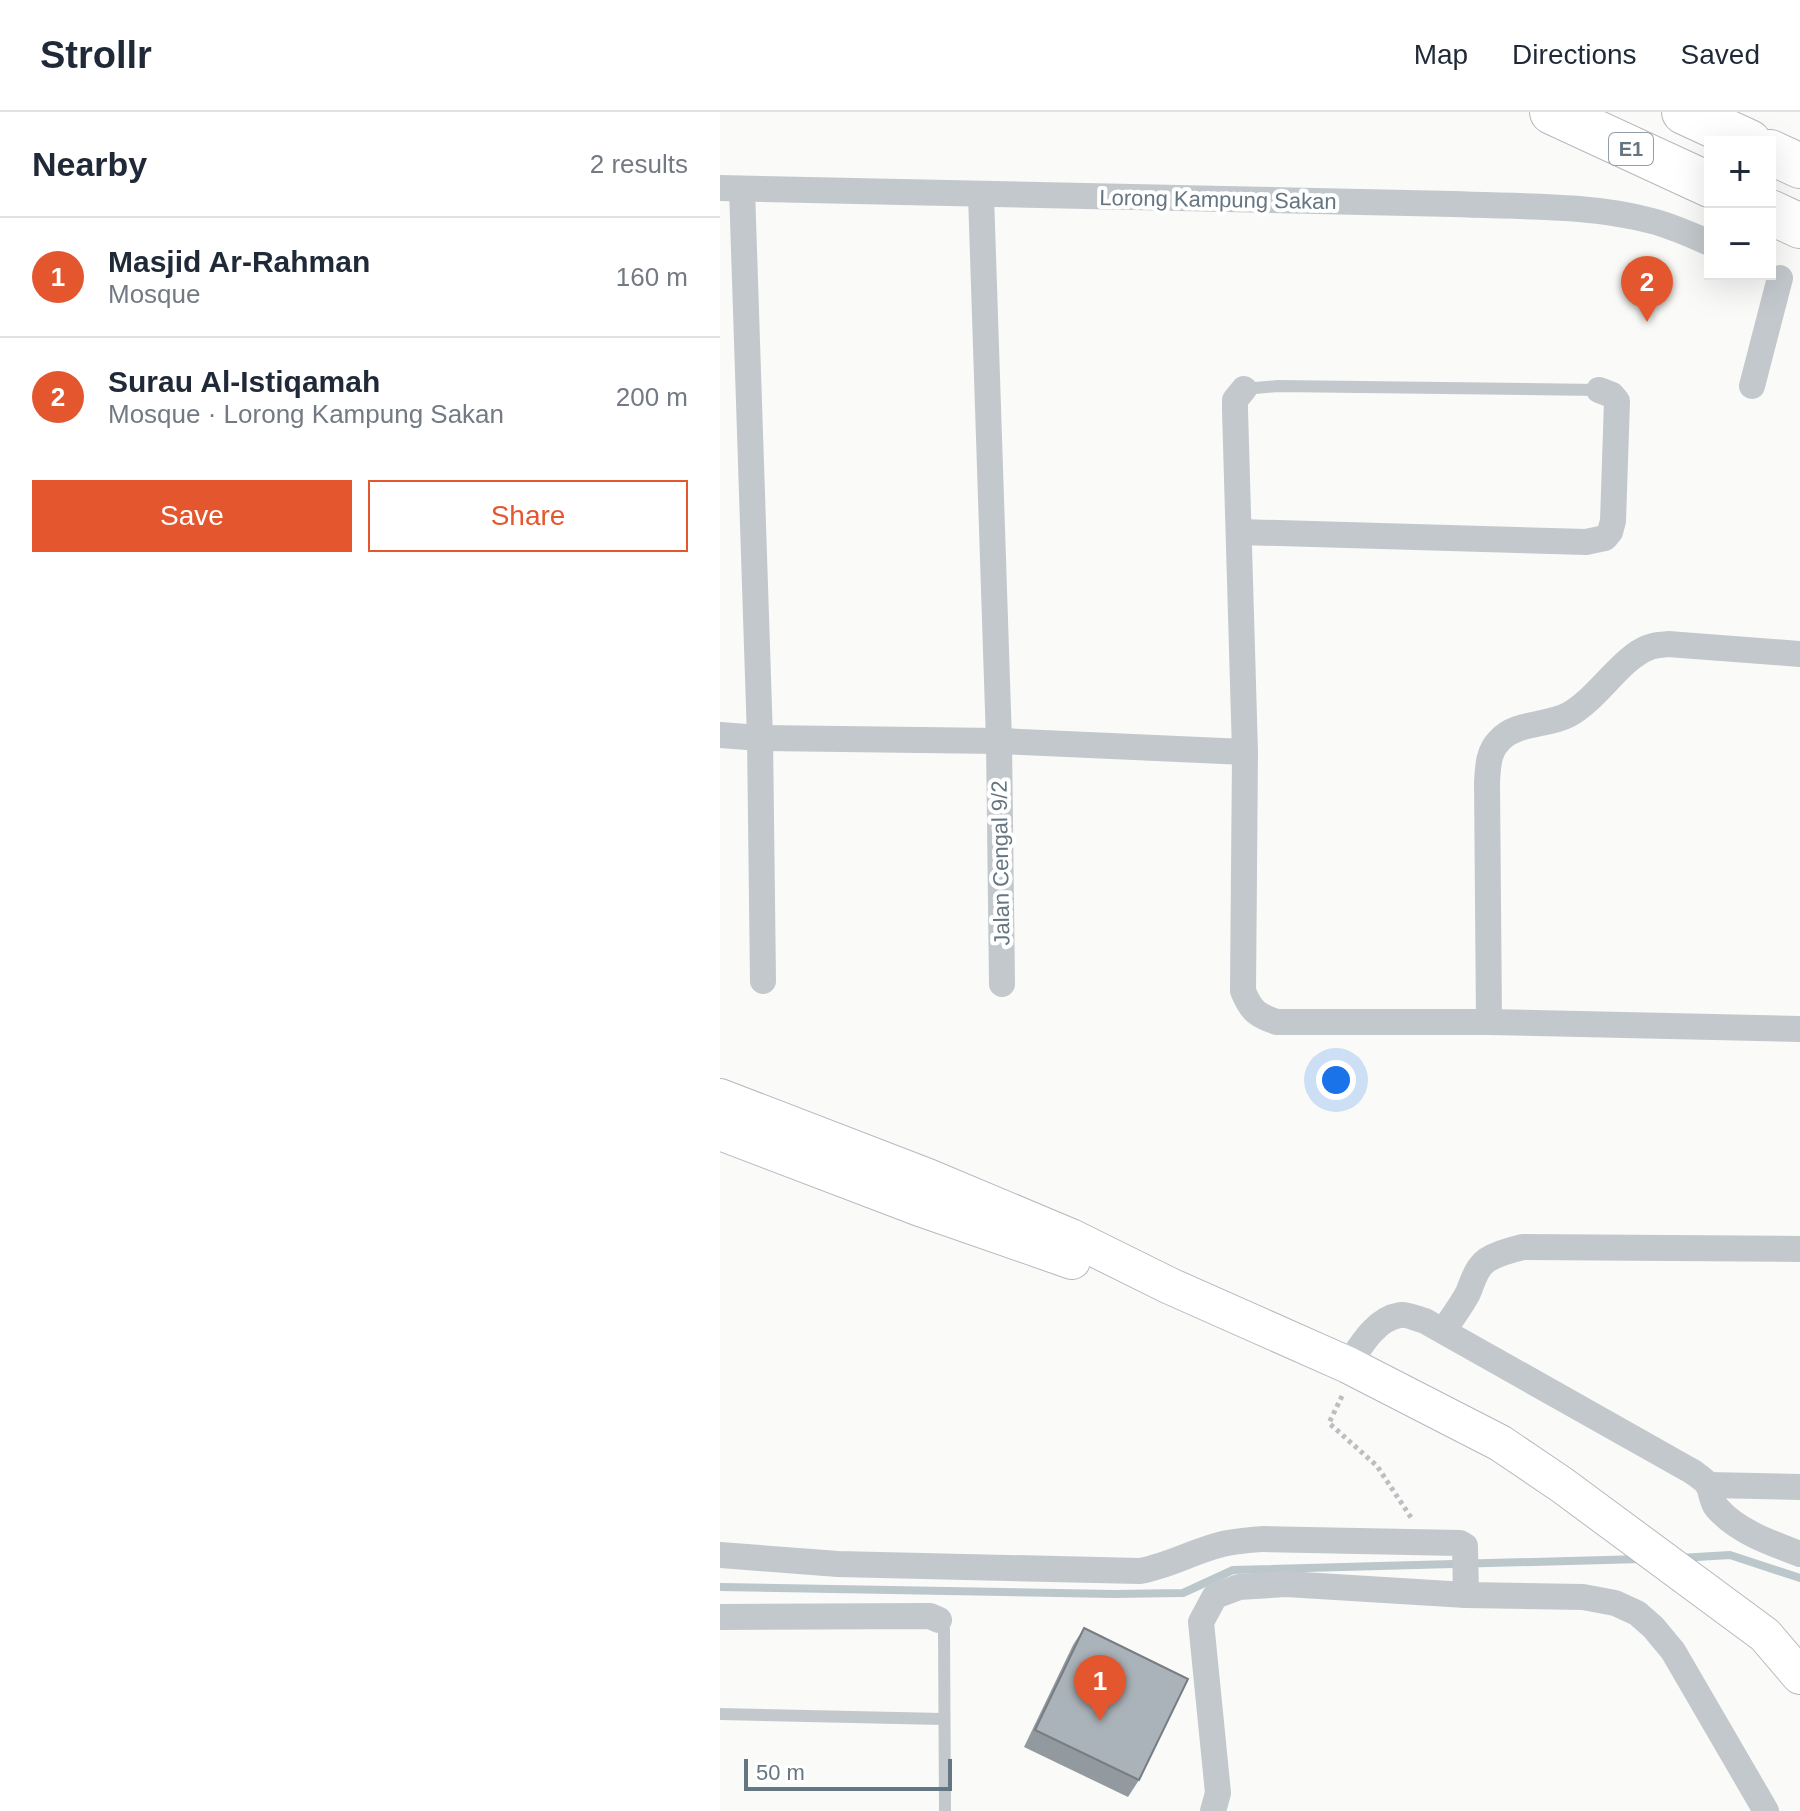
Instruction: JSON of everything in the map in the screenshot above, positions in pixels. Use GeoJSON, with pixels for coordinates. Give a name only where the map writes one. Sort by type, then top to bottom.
{"type":"FeatureCollection","features":[{"type":"Feature","properties":{"kind":"highway","name":"E1"},"geometry":{"type":"LineString","coordinates":[[1552,112],[1704,182]]}},
{"type":"Feature","properties":{"kind":"highway"},"geometry":{"type":"LineString","coordinates":[[1684,112],[1736,136]]}},
{"type":"Feature","properties":{"kind":"highway"},"geometry":{"type":"LineString","coordinates":[[1776,155],[1800,166]]}},
{"type":"Feature","properties":{"kind":"highway"},"geometry":{"type":"LineString","coordinates":[[1776,215],[1800,226]]}},
{"type":"Feature","properties":{"kind":"main road"},"geometry":{"type":"LineString","coordinates":[[720,1097],[928,1177],[1071,1237],[1170,1286],[1352,1367],[1500,1443],[1765,1635],[1800,1676]]}},
{"type":"Feature","properties":{"kind":"main road"},"geometry":{"type":"LineString","coordinates":[[720,1132],[1062,1258],[1170,1286]]}},
{"type":"Feature","properties":{"kind":"street","name":"Lorong Kampung Sakan"},"geometry":{"type":"LineString","coordinates":[[731,189],[1573,209],[1653,221],[1704,240]]}},
{"type":"Feature","properties":{"kind":"street"},"geometry":{"type":"LineString","coordinates":[[731,189],[760,738],[763,981]]}},
{"type":"Feature","properties":{"kind":"street","name":"Jalan Cengal 9/2"},"geometry":{"type":"LineString","coordinates":[[981,195],[999,741],[1002,984]]}},
{"type":"Feature","properties":{"kind":"street"},"geometry":{"type":"LineString","coordinates":[[1752,386],[1783,279]]}},
{"type":"Feature","properties":{"kind":"street"},"geometry":{"type":"LineString","coordinates":[[1244,389],[1235,400],[1235,410],[1245,752],[1243,991],[1248,1005],[1262,1017],[1277,1022],[1489,1022],[1800,1029]]}},
{"type":"Feature","properties":{"kind":"street"},"geometry":{"type":"LineString","coordinates":[[1240,532],[1586,542],[1605,538],[1613,521],[1617,401],[1612,395],[1599,390]]}},
{"type":"Feature","properties":{"kind":"street"},"geometry":{"type":"LineString","coordinates":[[1489,1022],[1487,782],[1492,750],[1501,738],[1515,730],[1566,716],[1585,704],[1636,654],[1648,647],[1668,644],[1800,654]]}},
{"type":"Feature","properties":{"kind":"street"},"geometry":{"type":"LineString","coordinates":[[720,735],[999,741],[1245,752]]}},
{"type":"Feature","properties":{"kind":"street"},"geometry":{"type":"LineString","coordinates":[[1444,1330],[1457,1313],[1474,1275],[1484,1261],[1523,1247],[1800,1249]]}},
{"type":"Feature","properties":{"kind":"street"},"geometry":{"type":"LineString","coordinates":[[1352,1367],[1366,1338],[1383,1322],[1401,1315],[1425,1321],[1693,1472],[1708,1485],[1712,1501],[1718,1509],[1736,1524],[1764,1540],[1800,1554]]}},
{"type":"Feature","properties":{"kind":"street"},"geometry":{"type":"LineString","coordinates":[[1708,1485],[1800,1487]]}},
{"type":"Feature","properties":{"kind":"street"},"geometry":{"type":"LineString","coordinates":[[720,1555],[838,1564],[1140,1571],[1159,1568],[1241,1540],[1460,1543],[1465,1546],[1466,1590]]}},
{"type":"Feature","properties":{"kind":"street"},"geometry":{"type":"LineString","coordinates":[[1213,1811],[1218,1793],[1201,1622],[1215,1596],[1239,1587],[1286,1584],[1583,1597],[1615,1603],[1637,1613],[1673,1651],[1766,1811]]}},
{"type":"Feature","properties":{"kind":"street"},"geometry":{"type":"LineString","coordinates":[[720,1617],[930,1616],[939,1620]]}},
{"type":"Feature","properties":{"kind":"lane"},"geometry":{"type":"LineString","coordinates":[[1244,389],[1278,386],[1599,390]]}},
{"type":"Feature","properties":{"kind":"lane"},"geometry":{"type":"LineString","coordinates":[[939,1620],[944,1630],[945,1811]]}},
{"type":"Feature","properties":{"kind":"lane"},"geometry":{"type":"LineString","coordinates":[[720,1714],[943,1719]]}},
{"type":"Feature","properties":{"kind":"path"},"geometry":{"type":"LineString","coordinates":[[1352,1367],[1329,1423],[1377,1466],[1410,1513],[1422,1542]]}},
{"type":"Feature","properties":{"kind":"building"},"geometry":{"type":"Polygon","coordinates":[[[1084,1628],[1188,1679],[1139,1780],[1035,1730],[1084,1628]]]}},
{"type":"Feature","properties":{"kind":"waterway"},"geometry":{"type":"LineString","coordinates":[[1680,1558],[1730,1555],[1800,1578]]}},
{"type":"Feature","properties":{"kind":"waterway"},"geometry":{"type":"LineString","coordinates":[[720,1587],[1183,1593],[1233,1570],[1642,1559]]}},
{"type":"Feature","properties":{"kind":"place","name":"Surau Al-Istiqamah"},"geometry":{"type":"Point","coordinates":[1647,322]}},
{"type":"Feature","properties":{"kind":"place","name":"Masjid Ar-Rahman"},"geometry":{"type":"Point","coordinates":[1100,1721]}}]}
